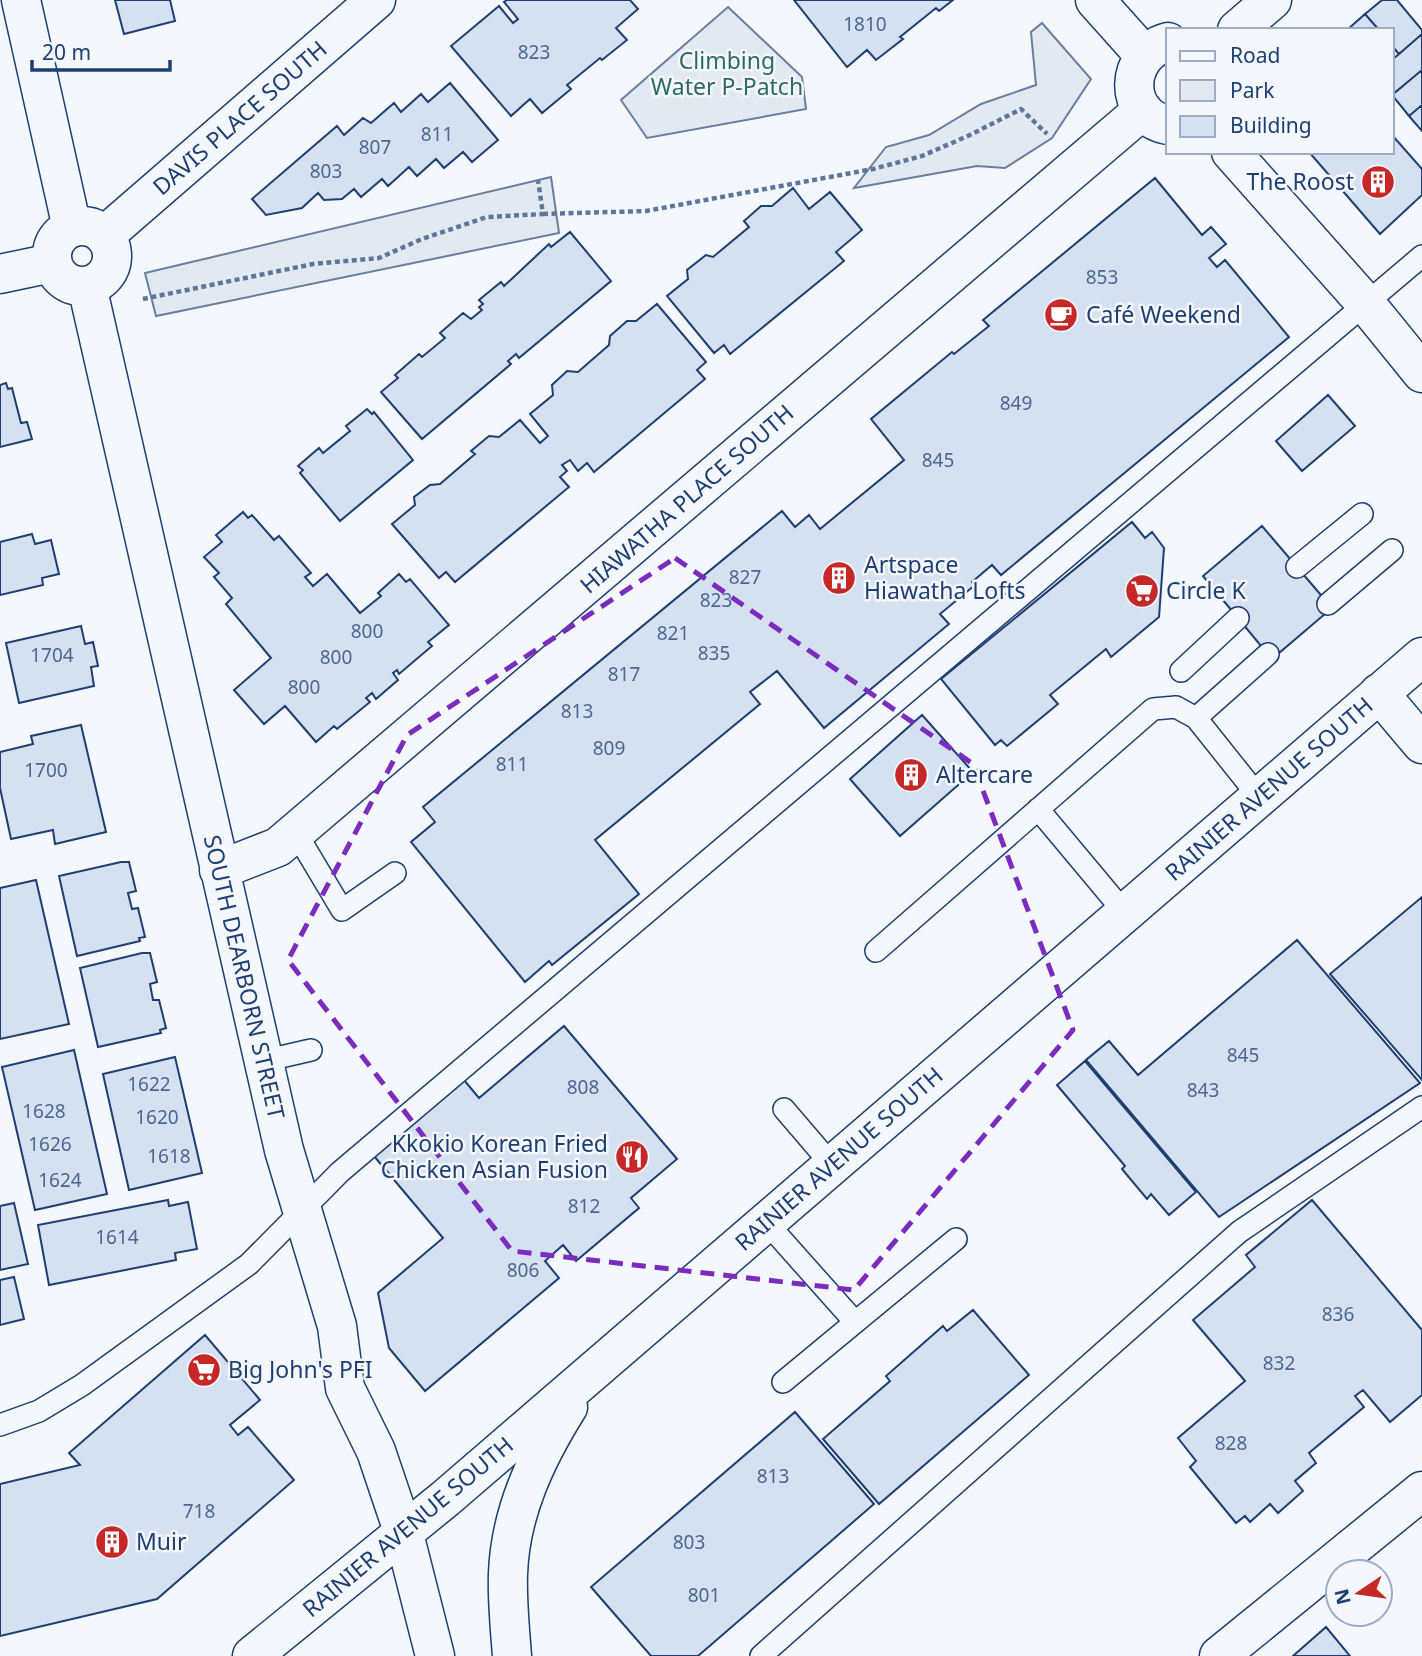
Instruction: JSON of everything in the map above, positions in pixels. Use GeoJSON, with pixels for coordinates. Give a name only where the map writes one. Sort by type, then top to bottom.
{"type":"FeatureCollection","features":[{"type":"Feature","properties":{"kind":"street"},"geometry":{"type":"LineString","coordinates":[[20,0],[88,232],[112,253],[111,263],[102,280],[87,286],[74,286],[58,275],[52,263],[54,245],[59,236],[88,232]]}},
{"type":"Feature","properties":{"kind":"street","name":"DAVIS PLACE SOUTH"},"geometry":{"type":"LineString","coordinates":[[88,232],[376,0]]}},
{"type":"Feature","properties":{"kind":"street"},"geometry":{"type":"LineString","coordinates":[[1095,0],[1137,47],[1158,48]]}},
{"type":"Feature","properties":{"kind":"street"},"geometry":{"type":"LineString","coordinates":[[1239,28],[1272,0]]}},
{"type":"Feature","properties":{"kind":"street"},"geometry":{"type":"LineString","coordinates":[[1156,117],[1135,92],[1134,78],[1138,64],[1158,48]]}},
{"type":"Feature","properties":{"kind":"street","name":"HIAWATHA PLACE SOUTH"},"geometry":{"type":"LineString","coordinates":[[219,870],[278,848],[1156,117]]}},
{"type":"Feature","properties":{"kind":"street"},"geometry":{"type":"LineString","coordinates":[[1233,154],[1366,304],[1422,373]]}},
{"type":"Feature","properties":{"kind":"street"},"geometry":{"type":"LineString","coordinates":[[0,274],[52,263]]}},
{"type":"Feature","properties":{"kind":"street","name":"SOUTH DEARBORN STREET"},"geometry":{"type":"LineString","coordinates":[[87,286],[284,1150],[337,1326],[345,1388],[376,1451],[404,1534],[435,1656]]}},
{"type":"Feature","properties":{"kind":"street","name":"RAINIER AVENUE SOUTH"},"geometry":{"type":"LineString","coordinates":[[252,1656],[404,1534],[1422,657]]}},
{"type":"Feature","properties":{"kind":"street"},"geometry":{"type":"LineString","coordinates":[[1379,694],[1422,744]]}},
{"type":"Feature","properties":{"kind":"street"},"geometry":{"type":"LineString","coordinates":[[512,1656],[508,1571],[515,1521],[527,1484],[544,1446],[588,1376]]}},
{"type":"Feature","properties":{"kind":"street"},"geometry":{"type":"LineString","coordinates":[[1219,1656],[1422,1491]]}},
{"type":"Feature","properties":{"kind":"lane"},"geometry":{"type":"LineString","coordinates":[[0,1425],[39,1411],[82,1385],[249,1264],[340,1172],[1422,256]]}},
{"type":"Feature","properties":{"kind":"lane"},"geometry":{"type":"LineString","coordinates":[[1297,567],[1362,514]]}},
{"type":"Feature","properties":{"kind":"lane"},"geometry":{"type":"LineString","coordinates":[[1328,604],[1392,550]]}},
{"type":"Feature","properties":{"kind":"lane"},"geometry":{"type":"LineString","coordinates":[[1181,670],[1238,618]]}},
{"type":"Feature","properties":{"kind":"lane"},"geometry":{"type":"LineString","coordinates":[[1196,718],[1268,653]]}},
{"type":"Feature","properties":{"kind":"lane"},"geometry":{"type":"LineString","coordinates":[[876,951],[1153,709],[1177,707],[1196,718],[1259,797]]}},
{"type":"Feature","properties":{"kind":"lane"},"geometry":{"type":"LineString","coordinates":[[1038,809],[1125,913]]}},
{"type":"Feature","properties":{"kind":"lane"},"geometry":{"type":"LineString","coordinates":[[296,833],[342,910],[395,873]]}},
{"type":"Feature","properties":{"kind":"lane"},"geometry":{"type":"LineString","coordinates":[[264,1061],[311,1050]]}},
{"type":"Feature","properties":{"kind":"lane"},"geometry":{"type":"LineString","coordinates":[[761,1656],[1238,1231],[1422,1107]]}},
{"type":"Feature","properties":{"kind":"lane"},"geometry":{"type":"LineString","coordinates":[[784,1110],[832,1165]]}},
{"type":"Feature","properties":{"kind":"lane"},"geometry":{"type":"LineString","coordinates":[[766,1222],[855,1322]]}},
{"type":"Feature","properties":{"kind":"lane"},"geometry":{"type":"LineString","coordinates":[[783,1382],[956,1239]]}},
{"type":"Feature","properties":{"kind":"path"},"geometry":{"type":"LineString","coordinates":[[143,299],[313,264],[379,258],[422,239],[487,217],[646,211],[873,169],[922,156],[1021,109],[1052,138]]}},
{"type":"Feature","properties":{"kind":"path"},"geometry":{"type":"LineString","coordinates":[[538,180],[543,214]]}},
{"type":"Feature","properties":{"kind":"highlighted area"},"geometry":{"type":"Polygon","coordinates":[[[675,558],[973,764],[1073,1030],[854,1290],[512,1251],[288,960],[407,735],[675,558]]]}},
{"type":"Feature","properties":{"kind":"green space","name":"Climbing Water P-Patch"},"geometry":{"type":"Polygon","coordinates":[[[728,7],[802,77],[806,109],[647,138],[621,100],[728,7]]]}},
{"type":"Feature","properties":{"kind":"green space"},"geometry":{"type":"Polygon","coordinates":[[[1042,23],[1091,79],[1052,138],[1005,168],[977,166],[854,188],[886,147],[929,135],[981,104],[1036,85],[1031,32],[1042,23]]]}},
{"type":"Feature","properties":{"kind":"green space"},"geometry":{"type":"Polygon","coordinates":[[[551,177],[559,233],[156,316],[145,273],[551,177]]]}},
{"type":"Feature","properties":{"kind":"building"},"geometry":{"type":"Polygon","coordinates":[[[115,0],[170,0],[175,21],[124,34],[115,0]]]}},
{"type":"Feature","properties":{"kind":"building"},"geometry":{"type":"Polygon","coordinates":[[[630,0],[638,9],[616,28],[627,40],[567,85],[571,89],[542,113],[530,99],[511,116],[451,46],[499,6],[513,23],[518,19],[504,2],[630,0]]]}},
{"type":"Feature","properties":{"kind":"building"},"geometry":{"type":"Polygon","coordinates":[[[794,0],[953,0],[939,11],[936,8],[876,60],[867,50],[847,67],[794,0]]]}},
{"type":"Feature","properties":{"kind":"building"},"geometry":{"type":"Polygon","coordinates":[[[1382,0],[1397,0],[1422,30],[1422,34],[1399,54],[1394,48],[1394,28],[1377,28],[1365,14],[1382,0]]]}},
{"type":"Feature","properties":{"kind":"building"},"geometry":{"type":"Polygon","coordinates":[[[1365,14],[1377,28],[1349,28],[1365,14]]]}},
{"type":"Feature","properties":{"kind":"building"},"geometry":{"type":"Polygon","coordinates":[[[1422,34],[1422,70],[1394,93],[1394,58],[1422,34]]]}},
{"type":"Feature","properties":{"kind":"building"},"geometry":{"type":"Polygon","coordinates":[[[1422,70],[1422,105],[1409,116],[1394,97],[1394,93],[1422,70]]]}},
{"type":"Feature","properties":{"kind":"building"},"geometry":{"type":"Polygon","coordinates":[[[450,83],[498,140],[472,162],[463,152],[444,168],[436,159],[417,176],[409,167],[388,186],[382,179],[361,197],[354,189],[342,199],[324,200],[318,193],[302,208],[266,215],[252,199],[337,126],[344,135],[363,118],[371,123],[394,103],[401,112],[421,94],[428,102],[450,83]]]}},
{"type":"Feature","properties":{"kind":"building"},"geometry":{"type":"Polygon","coordinates":[[[1422,105],[1422,131],[1409,116],[1422,105]]]}},
{"type":"Feature","properties":{"kind":"building","name":"The Roost"},"geometry":{"type":"Polygon","coordinates":[[[1394,137],[1422,169],[1422,195],[1380,234],[1311,154],[1394,154],[1394,137]]]}},
{"type":"Feature","properties":{"kind":"building","name":"Artspace Hiawatha Lofts"},"geometry":{"type":"Polygon","coordinates":[[[1155,178],[1202,235],[1211,227],[1226,244],[1209,258],[1217,267],[1225,260],[1289,337],[1001,575],[992,565],[972,582],[975,585],[940,614],[949,624],[824,728],[777,671],[750,692],[760,704],[595,840],[639,894],[552,965],[549,961],[525,982],[411,842],[435,822],[423,807],[782,511],[795,527],[809,515],[820,529],[904,460],[871,419],[952,352],[954,354],[989,326],[983,320],[1155,178]]]}},
{"type":"Feature","properties":{"kind":"building"},"geometry":{"type":"Polygon","coordinates":[[[793,188],[809,209],[830,192],[862,230],[836,252],[844,261],[730,354],[724,345],[714,353],[667,296],[688,279],[687,270],[706,255],[713,257],[749,227],[744,221],[761,206],[772,206],[793,188]]]}},
{"type":"Feature","properties":{"kind":"building"},"geometry":{"type":"Polygon","coordinates":[[[570,232],[611,281],[519,358],[516,354],[508,361],[511,364],[422,439],[381,392],[398,378],[395,375],[419,354],[422,357],[445,338],[440,333],[463,313],[471,319],[482,310],[479,307],[483,304],[479,300],[501,282],[504,286],[549,244],[551,247],[570,232]]]}},
{"type":"Feature","properties":{"kind":"building"},"geometry":{"type":"Polygon","coordinates":[[[657,304],[706,362],[697,370],[705,379],[594,472],[587,463],[578,471],[570,460],[562,465],[567,471],[560,477],[569,487],[455,582],[446,572],[439,578],[392,524],[415,505],[414,497],[430,485],[440,484],[475,454],[471,451],[489,436],[499,437],[520,420],[540,443],[548,436],[530,414],[553,395],[552,385],[567,371],[578,372],[609,345],[610,336],[627,321],[636,321],[657,304]]]}},
{"type":"Feature","properties":{"kind":"building"},"geometry":{"type":"Polygon","coordinates":[[[6,383],[8,389],[12,388],[21,423],[27,422],[32,439],[0,447],[0,385],[6,383]]]}},
{"type":"Feature","properties":{"kind":"building"},"geometry":{"type":"Polygon","coordinates":[[[1328,395],[1355,426],[1302,471],[1276,441],[1328,395]]]}},
{"type":"Feature","properties":{"kind":"building"},"geometry":{"type":"Polygon","coordinates":[[[367,409],[372,414],[374,412],[413,460],[340,521],[300,473],[303,470],[298,466],[319,448],[323,453],[350,431],[346,426],[367,409]]]}},
{"type":"Feature","properties":{"kind":"building"},"geometry":{"type":"Polygon","coordinates":[[[243,512],[248,518],[252,515],[274,540],[279,536],[311,573],[305,577],[313,586],[327,574],[360,613],[381,596],[378,593],[399,574],[406,582],[410,579],[449,625],[428,642],[432,646],[399,674],[397,670],[393,673],[398,680],[376,699],[372,693],[366,698],[370,702],[337,729],[334,726],[316,742],[285,706],[264,724],[234,690],[271,658],[226,604],[232,598],[214,577],[219,573],[204,557],[222,542],[216,535],[243,512]]]}},
{"type":"Feature","properties":{"kind":"building"},"geometry":{"type":"Polygon","coordinates":[[[1132,522],[1145,538],[1152,532],[1164,548],[1159,617],[1111,657],[1106,649],[1050,695],[1058,704],[1007,746],[1001,740],[995,745],[941,679],[1132,522]]]}},
{"type":"Feature","properties":{"kind":"building"},"geometry":{"type":"Polygon","coordinates":[[[1262,526],[1332,608],[1272,659],[1203,576],[1262,526]]]}},
{"type":"Feature","properties":{"kind":"building"},"geometry":{"type":"Polygon","coordinates":[[[32,534],[35,544],[51,540],[59,574],[42,578],[43,585],[0,595],[0,542],[32,534]]]}},
{"type":"Feature","properties":{"kind":"building"},"geometry":{"type":"Polygon","coordinates":[[[81,626],[85,644],[93,642],[98,666],[91,667],[94,686],[19,703],[6,643],[81,626]]]}},
{"type":"Feature","properties":{"kind":"building","name":"Altercare"},"geometry":{"type":"Polygon","coordinates":[[[922,715],[973,772],[900,836],[850,779],[922,715]]]}},
{"type":"Feature","properties":{"kind":"building"},"geometry":{"type":"Polygon","coordinates":[[[81,725],[106,832],[55,844],[53,830],[11,839],[0,788],[0,752],[33,744],[31,736],[81,725]]]}},
{"type":"Feature","properties":{"kind":"building"},"geometry":{"type":"Polygon","coordinates":[[[129,862],[136,891],[128,893],[132,909],[138,908],[145,937],[139,938],[140,941],[77,956],[59,876],[129,862]]]}},
{"type":"Feature","properties":{"kind":"building"},"geometry":{"type":"Polygon","coordinates":[[[36,880],[69,1024],[0,1039],[0,888],[36,880]]]}},
{"type":"Feature","properties":{"kind":"building"},"geometry":{"type":"Polygon","coordinates":[[[1422,897],[1422,1080],[1330,974],[1422,897]]]}},
{"type":"Feature","properties":{"kind":"building"},"geometry":{"type":"Polygon","coordinates":[[[1297,940],[1420,1083],[1219,1217],[1086,1060],[1109,1041],[1138,1075],[1297,940]]]}},
{"type":"Feature","properties":{"kind":"building"},"geometry":{"type":"Polygon","coordinates":[[[150,953],[157,982],[150,984],[153,1000],[159,1000],[166,1028],[160,1030],[161,1033],[98,1047],[80,968],[150,953]]]}},
{"type":"Feature","properties":{"kind":"building"},"geometry":{"type":"Polygon","coordinates":[[[564,1026],[677,1159],[631,1198],[639,1208],[576,1261],[563,1245],[545,1261],[559,1278],[425,1391],[389,1348],[378,1293],[443,1238],[374,1156],[464,1080],[479,1098],[564,1026]]]}},
{"type":"Feature","properties":{"kind":"building"},"geometry":{"type":"Polygon","coordinates":[[[74,1050],[107,1194],[35,1210],[2,1067],[74,1050]]]}},
{"type":"Feature","properties":{"kind":"building"},"geometry":{"type":"Polygon","coordinates":[[[175,1057],[202,1173],[129,1190],[103,1074],[175,1057]]]}},
{"type":"Feature","properties":{"kind":"building"},"geometry":{"type":"Polygon","coordinates":[[[1085,1061],[1196,1192],[1169,1215],[1151,1194],[1147,1199],[1122,1169],[1125,1166],[1057,1085],[1085,1061]]]}},
{"type":"Feature","properties":{"kind":"building"},"geometry":{"type":"Polygon","coordinates":[[[168,1200],[169,1206],[188,1202],[197,1249],[175,1253],[176,1260],[49,1285],[38,1225],[168,1200]]]}},
{"type":"Feature","properties":{"kind":"building"},"geometry":{"type":"Polygon","coordinates":[[[1312,1200],[1422,1330],[1422,1395],[1390,1422],[1363,1390],[1355,1396],[1364,1407],[1309,1453],[1316,1463],[1295,1481],[1303,1491],[1278,1513],[1270,1504],[1250,1522],[1245,1516],[1236,1523],[1190,1467],[1196,1461],[1178,1438],[1245,1381],[1193,1320],[1255,1267],[1246,1255],[1312,1200]]]}},
{"type":"Feature","properties":{"kind":"building"},"geometry":{"type":"Polygon","coordinates":[[[14,1203],[28,1264],[0,1270],[0,1206],[14,1203]]]}},
{"type":"Feature","properties":{"kind":"building"},"geometry":{"type":"Polygon","coordinates":[[[14,1277],[24,1319],[0,1325],[0,1280],[14,1277]]]}},
{"type":"Feature","properties":{"kind":"building"},"geometry":{"type":"Polygon","coordinates":[[[973,1310],[1029,1375],[879,1504],[823,1439],[890,1381],[886,1376],[943,1326],[947,1331],[973,1310]]]}},
{"type":"Feature","properties":{"kind":"building","name":"Muir"},"geometry":{"type":"Polygon","coordinates":[[[205,1335],[260,1400],[230,1425],[238,1435],[248,1427],[294,1480],[157,1599],[0,1636],[0,1484],[80,1465],[69,1453],[205,1335]]]}},
{"type":"Feature","properties":{"kind":"building"},"geometry":{"type":"Polygon","coordinates":[[[795,1412],[874,1504],[698,1656],[651,1656],[591,1587],[795,1412]]]}},
{"type":"Feature","properties":{"kind":"building"},"geometry":{"type":"Polygon","coordinates":[[[1327,1628],[1350,1656],[1293,1656],[1327,1628]]]}},
{"type":"Feature","properties":{"kind":"place","name":"The Roost"},"geometry":{"type":"Point","coordinates":[1378,182]}},
{"type":"Feature","properties":{"kind":"place","name":"Café Weekend"},"geometry":{"type":"Point","coordinates":[1061,315]}},
{"type":"Feature","properties":{"kind":"place","name":"Artspace Hiawatha Lofts"},"geometry":{"type":"Point","coordinates":[839,578]}},
{"type":"Feature","properties":{"kind":"place","name":"Circle K"},"geometry":{"type":"Point","coordinates":[1142,591]}},
{"type":"Feature","properties":{"kind":"place","name":"Altercare"},"geometry":{"type":"Point","coordinates":[911,775]}},
{"type":"Feature","properties":{"kind":"place","name":"Kkokio Korean Fried Chicken Asian Fusion"},"geometry":{"type":"Point","coordinates":[632,1157]}},
{"type":"Feature","properties":{"kind":"place","name":"Big John's PFI"},"geometry":{"type":"Point","coordinates":[204,1370]}},
{"type":"Feature","properties":{"kind":"place","name":"Muir"},"geometry":{"type":"Point","coordinates":[112,1542]}}]}
